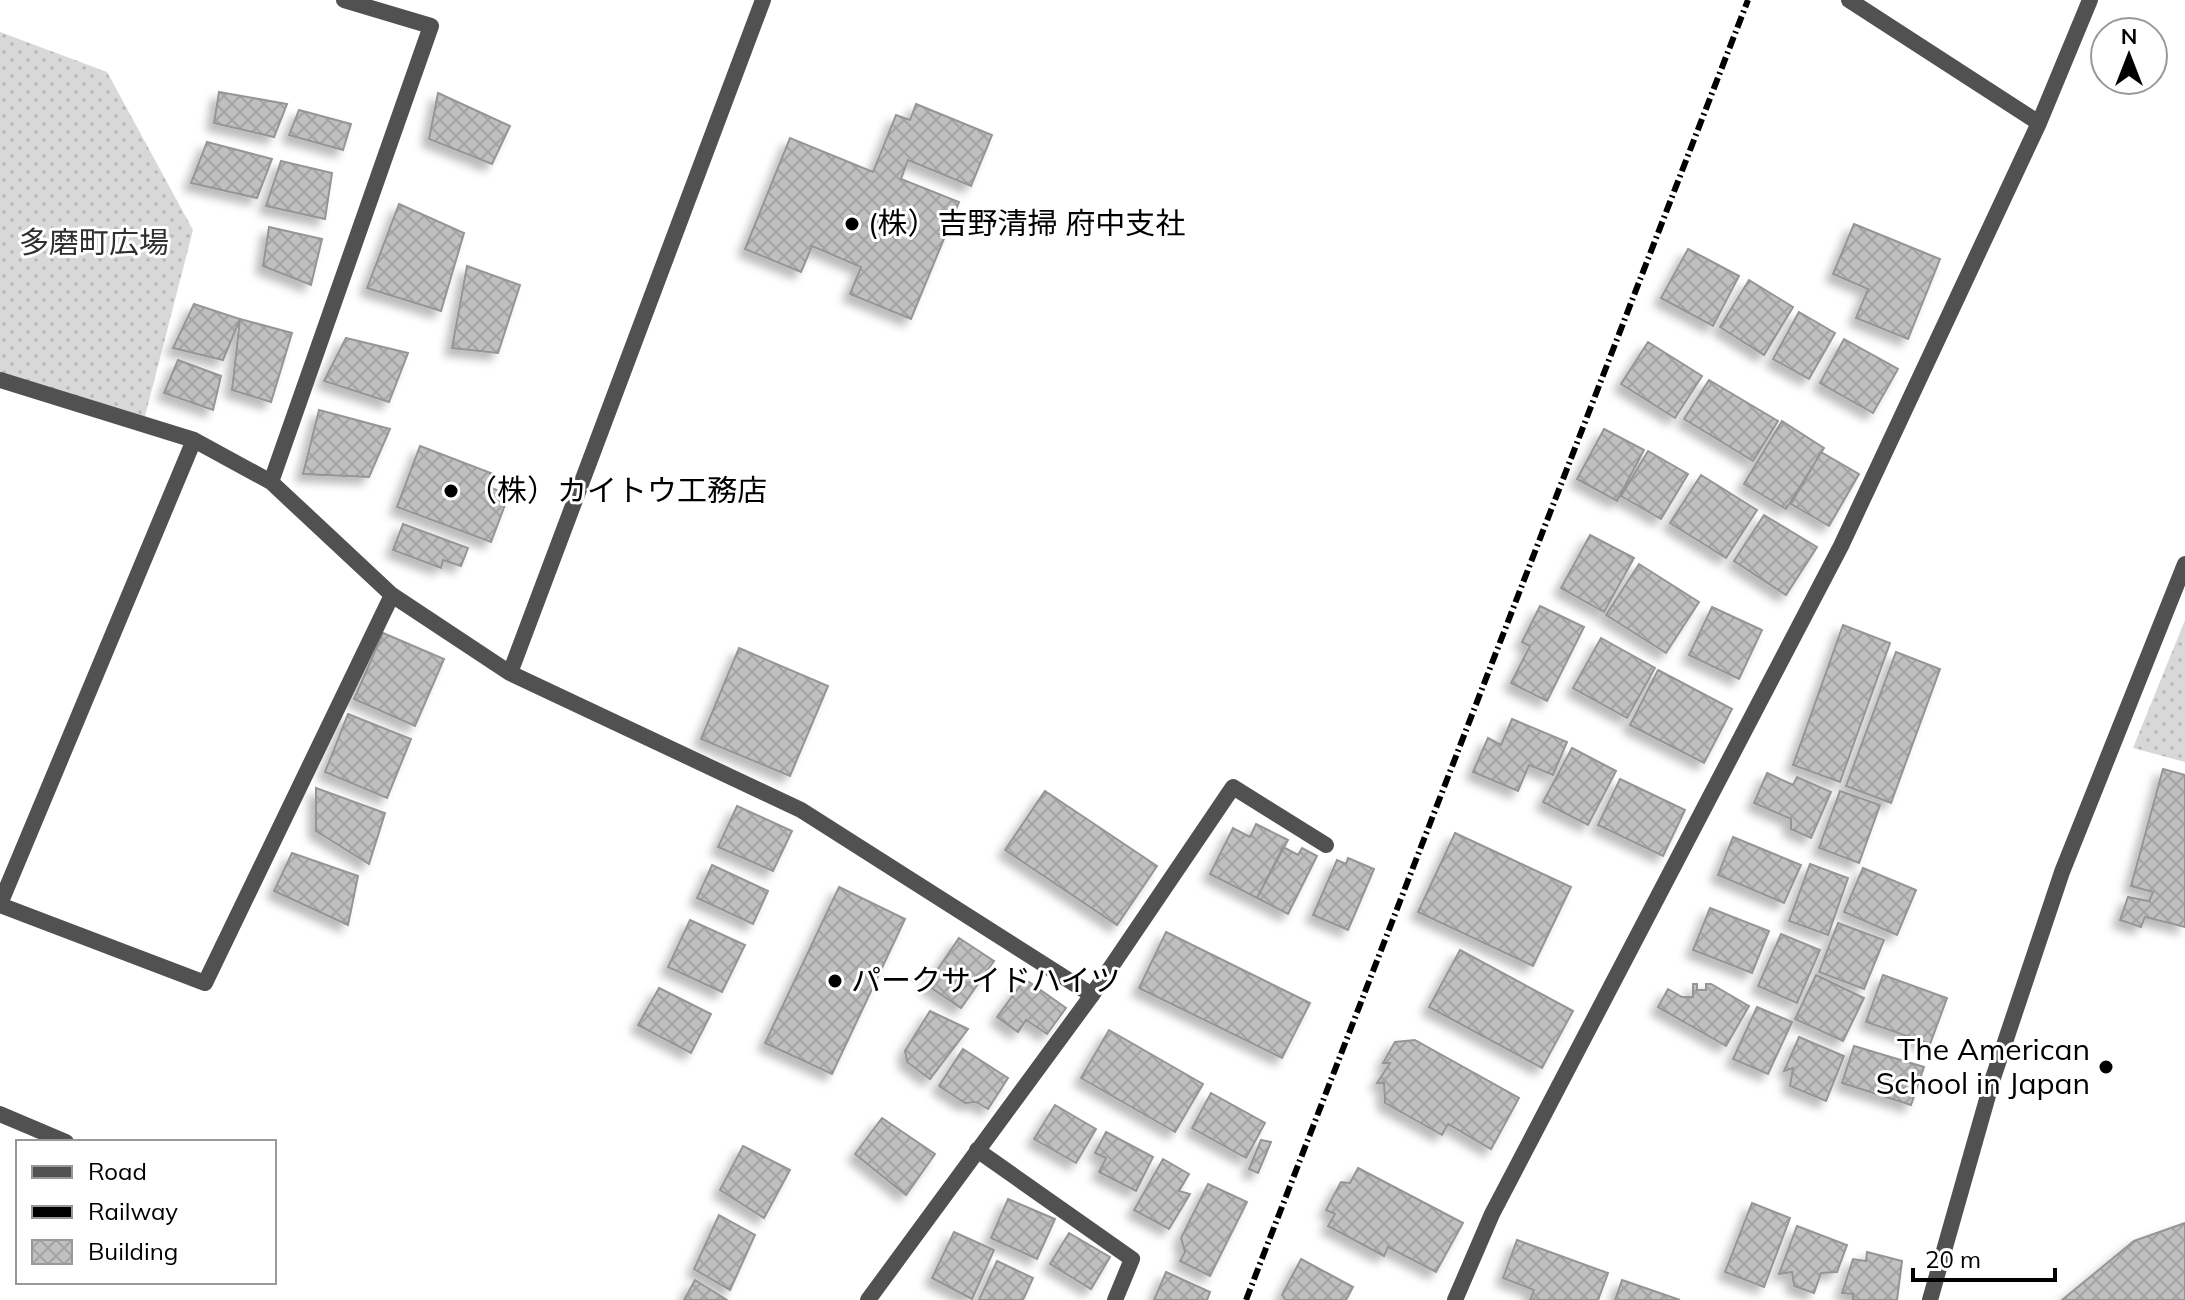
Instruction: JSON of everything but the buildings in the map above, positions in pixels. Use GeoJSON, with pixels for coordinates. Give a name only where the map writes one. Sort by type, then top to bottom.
{"type":"FeatureCollection","features":[{"type":"Feature","properties":{"kind":"street"},"geometry":{"type":"LineString","coordinates":[[271,482],[431,26],[344,0]]}},
{"type":"Feature","properties":{"kind":"street"},"geometry":{"type":"LineString","coordinates":[[510,673],[763,0]]}},
{"type":"Feature","properties":{"kind":"street"},"geometry":{"type":"LineString","coordinates":[[1849,0],[2039,123]]}},
{"type":"Feature","properties":{"kind":"street"},"geometry":{"type":"LineString","coordinates":[[1455,1300],[1492,1214],[1841,546],[2039,123],[2090,0]]}},
{"type":"Feature","properties":{"kind":"street"},"geometry":{"type":"LineString","coordinates":[[0,380],[194,440],[271,482],[392,595],[510,673],[801,810],[1092,995]]}},
{"type":"Feature","properties":{"kind":"street"},"geometry":{"type":"LineString","coordinates":[[194,440],[0,905],[205,983],[392,595]]}},
{"type":"Feature","properties":{"kind":"street"},"geometry":{"type":"LineString","coordinates":[[1930,1300],[1993,1078],[2062,872],[2185,564]]}},
{"type":"Feature","properties":{"kind":"street"},"geometry":{"type":"LineString","coordinates":[[868,1300],[1092,995],[1233,787],[1326,845]]}},
{"type":"Feature","properties":{"kind":"street"},"geometry":{"type":"LineString","coordinates":[[0,1114],[61,1140]]}},
{"type":"Feature","properties":{"kind":"street"},"geometry":{"type":"LineString","coordinates":[[977,1150],[1132,1259],[1115,1300]]}},
{"type":"Feature","properties":{"kind":"green space","name":"多磨町広場"},"geometry":{"type":"Polygon","coordinates":[[[0,32],[107,72],[193,230],[143,424],[0,378],[0,32]]]}},
{"type":"Feature","properties":{"kind":"green space"},"geometry":{"type":"Polygon","coordinates":[[[2185,620],[2185,762],[2133,748],[2185,620]]]}},
{"type":"Feature","properties":{"kind":"railway"},"geometry":{"type":"LineString","coordinates":[[1246,1300],[1748,0]]}},
{"type":"Feature","properties":{"kind":"place","name":"(株）吉野清掃 府中支社"},"geometry":{"type":"Point","coordinates":[852,224]}},
{"type":"Feature","properties":{"kind":"place","name":"（株）カイトウ工務店"},"geometry":{"type":"Point","coordinates":[451,491]}},
{"type":"Feature","properties":{"kind":"place","name":"パークサイドハイツ"},"geometry":{"type":"Point","coordinates":[835,981]}},
{"type":"Feature","properties":{"kind":"place","name":"The American School in Japan"},"geometry":{"type":"Point","coordinates":[2106,1067]}}]}
